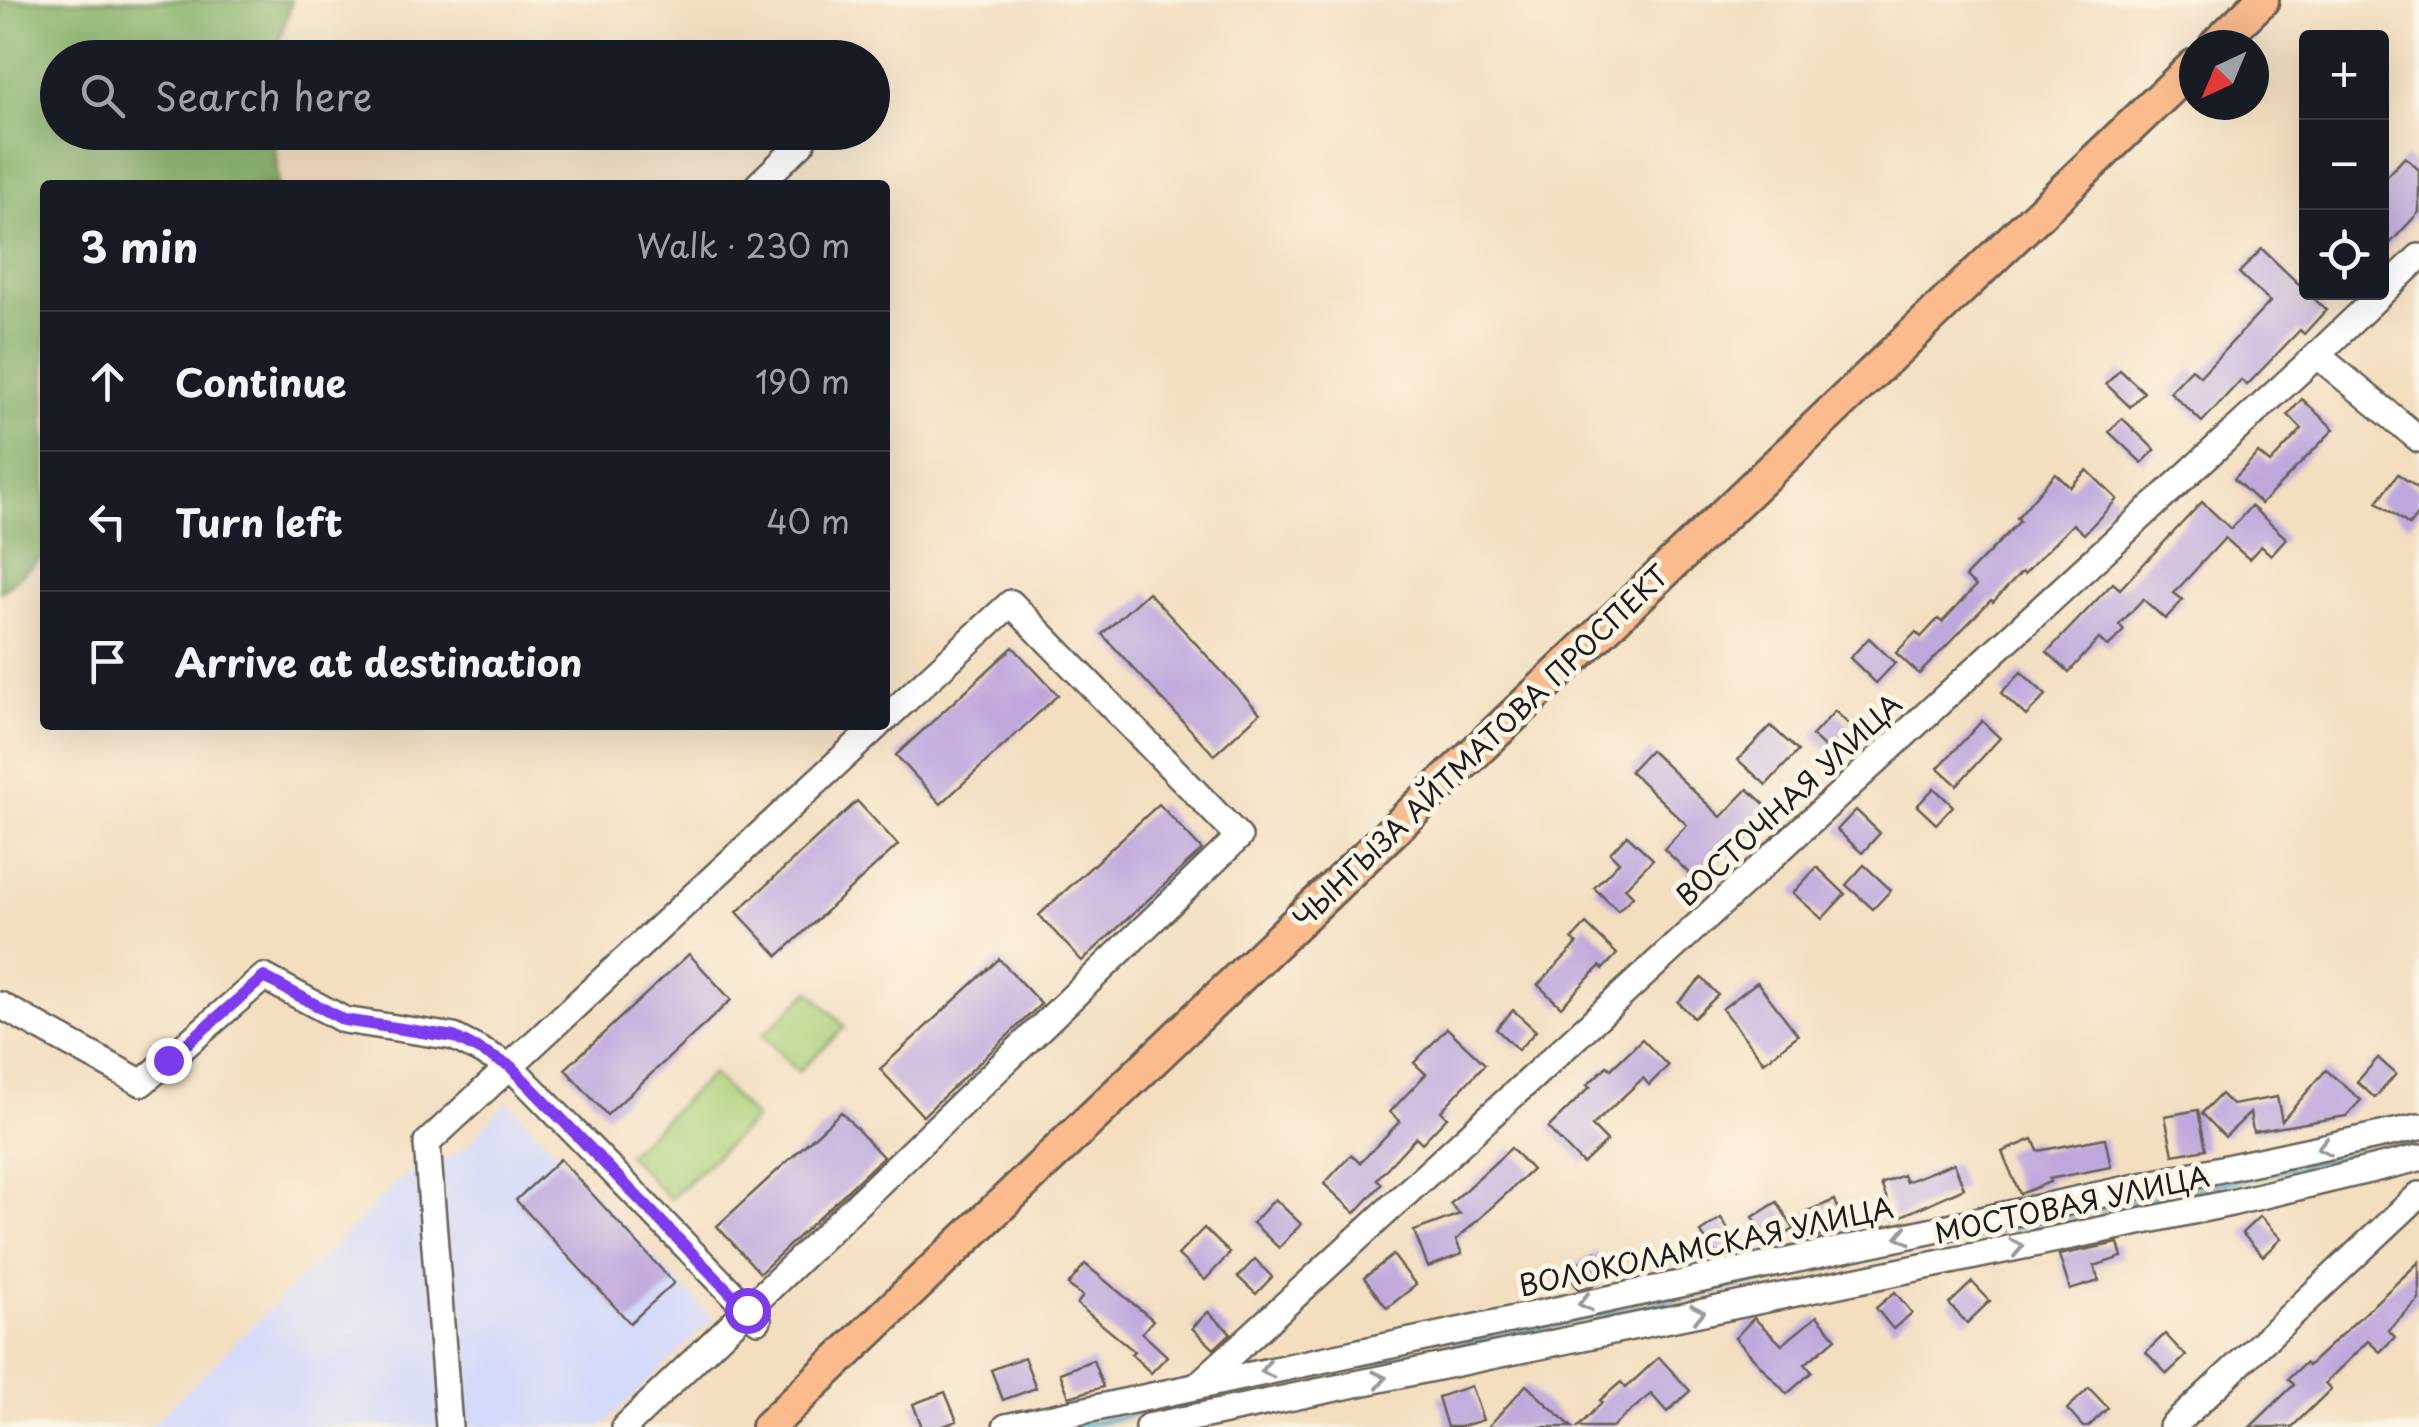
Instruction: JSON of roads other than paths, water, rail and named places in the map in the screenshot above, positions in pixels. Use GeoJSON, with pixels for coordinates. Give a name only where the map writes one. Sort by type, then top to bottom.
{"type":"FeatureCollection","features":[{"type":"Feature","properties":{"kind":"main road"},"geometry":{"type":"LineString","coordinates":[[2231,30],[2262,0]]}},
{"type":"Feature","properties":{"kind":"main road","name":"ЧЫНГЫЗА АЙТМАТОВА ПРОСПЕКТ"},"geometry":{"type":"LineString","coordinates":[[768,1427],[2179,80]]}},
{"type":"Feature","properties":{"kind":"street"},"geometry":{"type":"LineString","coordinates":[[763,180],[795,150]]}},
{"type":"Feature","properties":{"kind":"street","name":"ВОСТОЧНАЯ УЛИЦА"},"geometry":{"type":"LineString","coordinates":[[1198,1385],[2419,257]]}},
{"type":"Feature","properties":{"kind":"street"},"geometry":{"type":"LineString","coordinates":[[2317,355],[2419,439]]}},
{"type":"Feature","properties":{"kind":"street"},"geometry":{"type":"LineString","coordinates":[[625,1427],[753,1315],[1240,837],[1011,602],[890,714]]}},
{"type":"Feature","properties":{"kind":"street"},"geometry":{"type":"LineString","coordinates":[[449,1427],[427,1143],[873,730]]}},
{"type":"Feature","properties":{"kind":"street"},"geometry":{"type":"LineString","coordinates":[[0,1005],[142,1084],[264,977],[344,1020],[454,1037],[510,1066],[753,1315]]}},
{"type":"Feature","properties":{"kind":"street","name":"ВОЛОКОЛАМСКАЯ УЛИЦА"},"geometry":{"type":"LineString","coordinates":[[1006,1427],[2419,1127]]}},
{"type":"Feature","properties":{"kind":"street","name":"МОСТОВАЯ УЛИЦА"},"geometry":{"type":"LineString","coordinates":[[1148,1427],[2231,1203],[2419,1158]]}},
{"type":"Feature","properties":{"kind":"street"},"geometry":{"type":"LineString","coordinates":[[2172,1427],[2419,1195]]}},
{"type":"Feature","properties":{"kind":"waterway"},"geometry":{"type":"LineString","coordinates":[[1072,1427],[2419,1141]]}}]}
